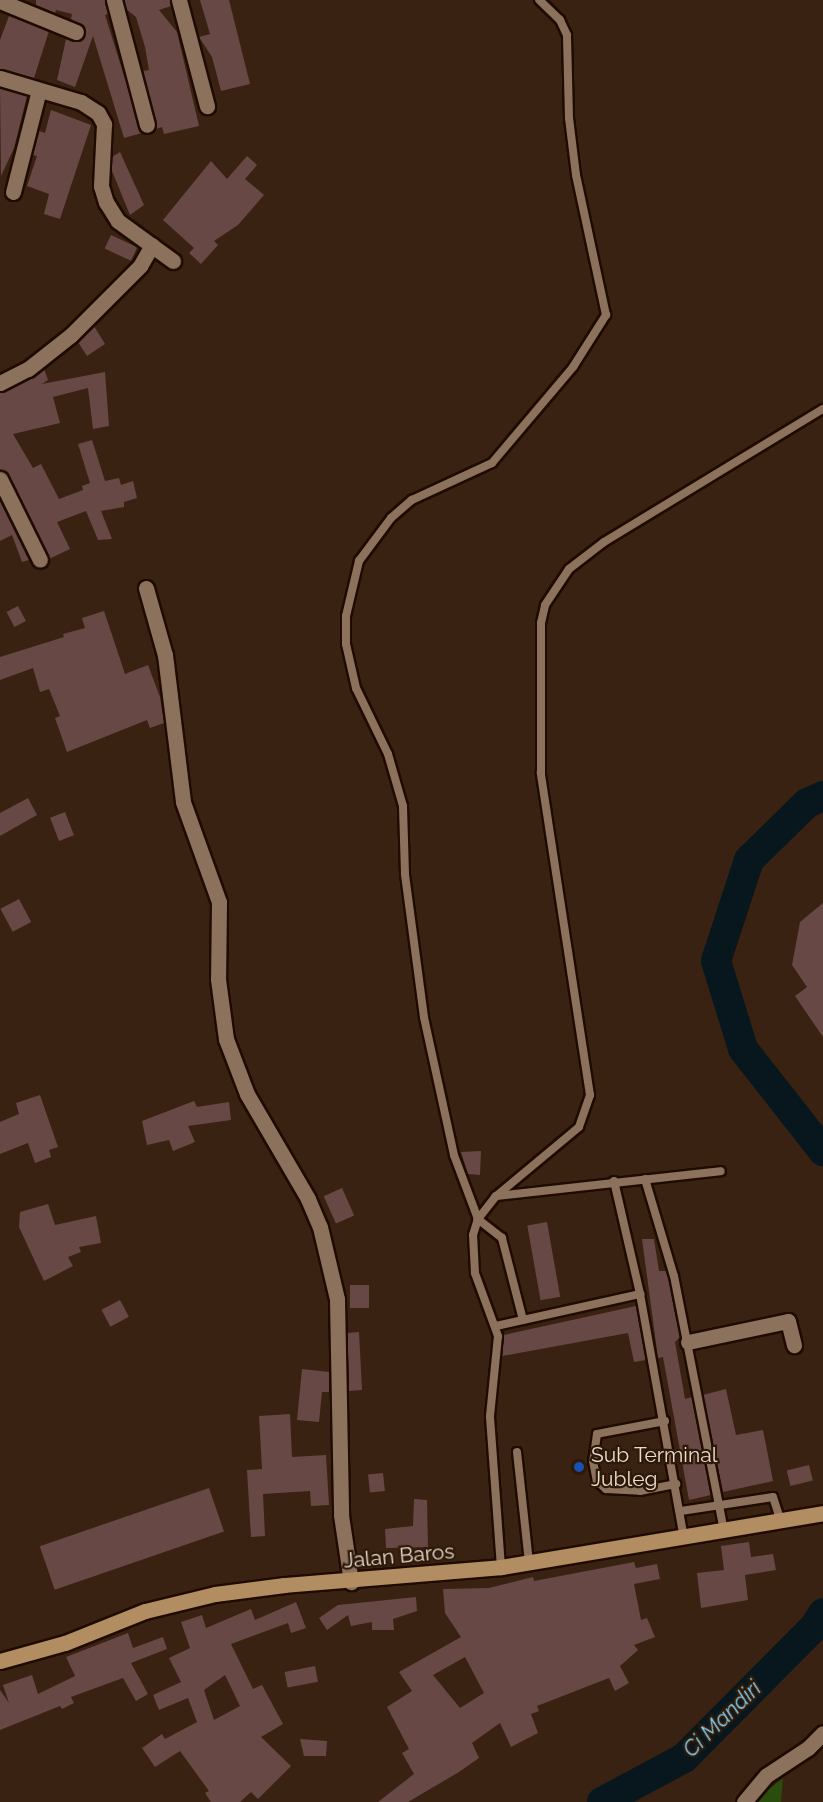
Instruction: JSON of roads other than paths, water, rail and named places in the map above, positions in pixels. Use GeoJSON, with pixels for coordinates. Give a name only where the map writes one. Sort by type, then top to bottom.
{"type":"FeatureCollection","features":[{"type":"Feature","properties":{"kind":"main road","name":"Jalan Baros"},"geometry":{"type":"LineString","coordinates":[[0,1660],[65,1643],[167,1604],[247,1589],[351,1582],[501,1567],[781,1522],[816,1514]]}},
{"type":"Feature","properties":{"kind":"street"},"geometry":{"type":"LineString","coordinates":[[114,0],[147,125]]}},
{"type":"Feature","properties":{"kind":"street"},"geometry":{"type":"LineString","coordinates":[[179,0],[207,106]]}},
{"type":"Feature","properties":{"kind":"street"},"geometry":{"type":"LineString","coordinates":[[0,1],[76,32]]}},
{"type":"Feature","properties":{"kind":"street"},"geometry":{"type":"LineString","coordinates":[[0,78],[81,102],[102,118],[102,195],[118,221],[173,261]]}},
{"type":"Feature","properties":{"kind":"street"},"geometry":{"type":"LineString","coordinates":[[13,192],[39,90]]}},
{"type":"Feature","properties":{"kind":"street"},"geometry":{"type":"LineString","coordinates":[[0,383],[28,369],[64,341],[140,266],[152,244]]}},
{"type":"Feature","properties":{"kind":"street"},"geometry":{"type":"LineString","coordinates":[[0,479],[40,560]]}},
{"type":"Feature","properties":{"kind":"street"},"geometry":{"type":"LineString","coordinates":[[146,588],[165,655],[183,802],[219,902],[218,979],[226,1039],[247,1094],[308,1199],[320,1227],[337,1299],[341,1515],[351,1582]]}},
{"type":"Feature","properties":{"kind":"street"},"geometry":{"type":"LineString","coordinates":[[688,1342],[788,1321],[794,1345]]}},
{"type":"Feature","properties":{"kind":"street"},"geometry":{"type":"LineString","coordinates":[[744,1802],[767,1775],[808,1748],[823,1733]]}},
{"type":"Feature","properties":{"kind":"lane"},"geometry":{"type":"LineString","coordinates":[[523,1320],[502,1238],[478,1219],[454,1155],[424,1017],[405,874],[403,806],[388,754],[356,688],[346,644],[346,616],[359,561],[391,518],[412,500],[492,463],[573,367],[606,315],[576,175],[569,118],[567,35],[560,20],[539,0]]}},
{"type":"Feature","properties":{"kind":"lane"},"geometry":{"type":"LineString","coordinates":[[501,1567],[490,1416],[498,1350],[496,1326],[472,1258],[478,1219],[495,1197],[568,1138],[585,1116],[590,1101],[541,773],[541,622],[545,605],[569,569],[604,542],[823,409]]}},
{"type":"Feature","properties":{"kind":"lane"},"geometry":{"type":"LineString","coordinates":[[495,1197],[614,1181],[721,1171]]}},
{"type":"Feature","properties":{"kind":"lane"},"geometry":{"type":"LineString","coordinates":[[645,1179],[674,1276],[725,1531]]}},
{"type":"Feature","properties":{"kind":"lane"},"geometry":{"type":"LineString","coordinates":[[614,1181],[640,1294],[665,1421],[684,1538]]}},
{"type":"Feature","properties":{"kind":"lane"},"geometry":{"type":"LineString","coordinates":[[496,1326],[640,1294]]}},
{"type":"Feature","properties":{"kind":"lane"},"geometry":{"type":"LineString","coordinates":[[665,1421],[597,1434],[593,1443],[595,1471],[597,1481],[606,1489],[640,1491],[676,1484]]}},
{"type":"Feature","properties":{"kind":"lane"},"geometry":{"type":"LineString","coordinates":[[517,1452],[529,1563]]}},
{"type":"Feature","properties":{"kind":"lane"},"geometry":{"type":"LineString","coordinates":[[681,1510],[773,1497],[781,1522]]}},
{"type":"Feature","properties":{"kind":"waterway","name":"Ci Mandiri"},"geometry":{"type":"LineString","coordinates":[[823,796],[807,803],[749,860],[716,961],[743,1049],[823,1151]]}},
{"type":"Feature","properties":{"kind":"waterway","name":"Ci Mandiri"},"geometry":{"type":"LineString","coordinates":[[602,1802],[684,1758],[815,1626],[823,1613]]}},
{"type":"Feature","properties":{"kind":"place","name":"Sub Terminal Jubleg"},"geometry":{"type":"Point","coordinates":[579,1467]}}]}
